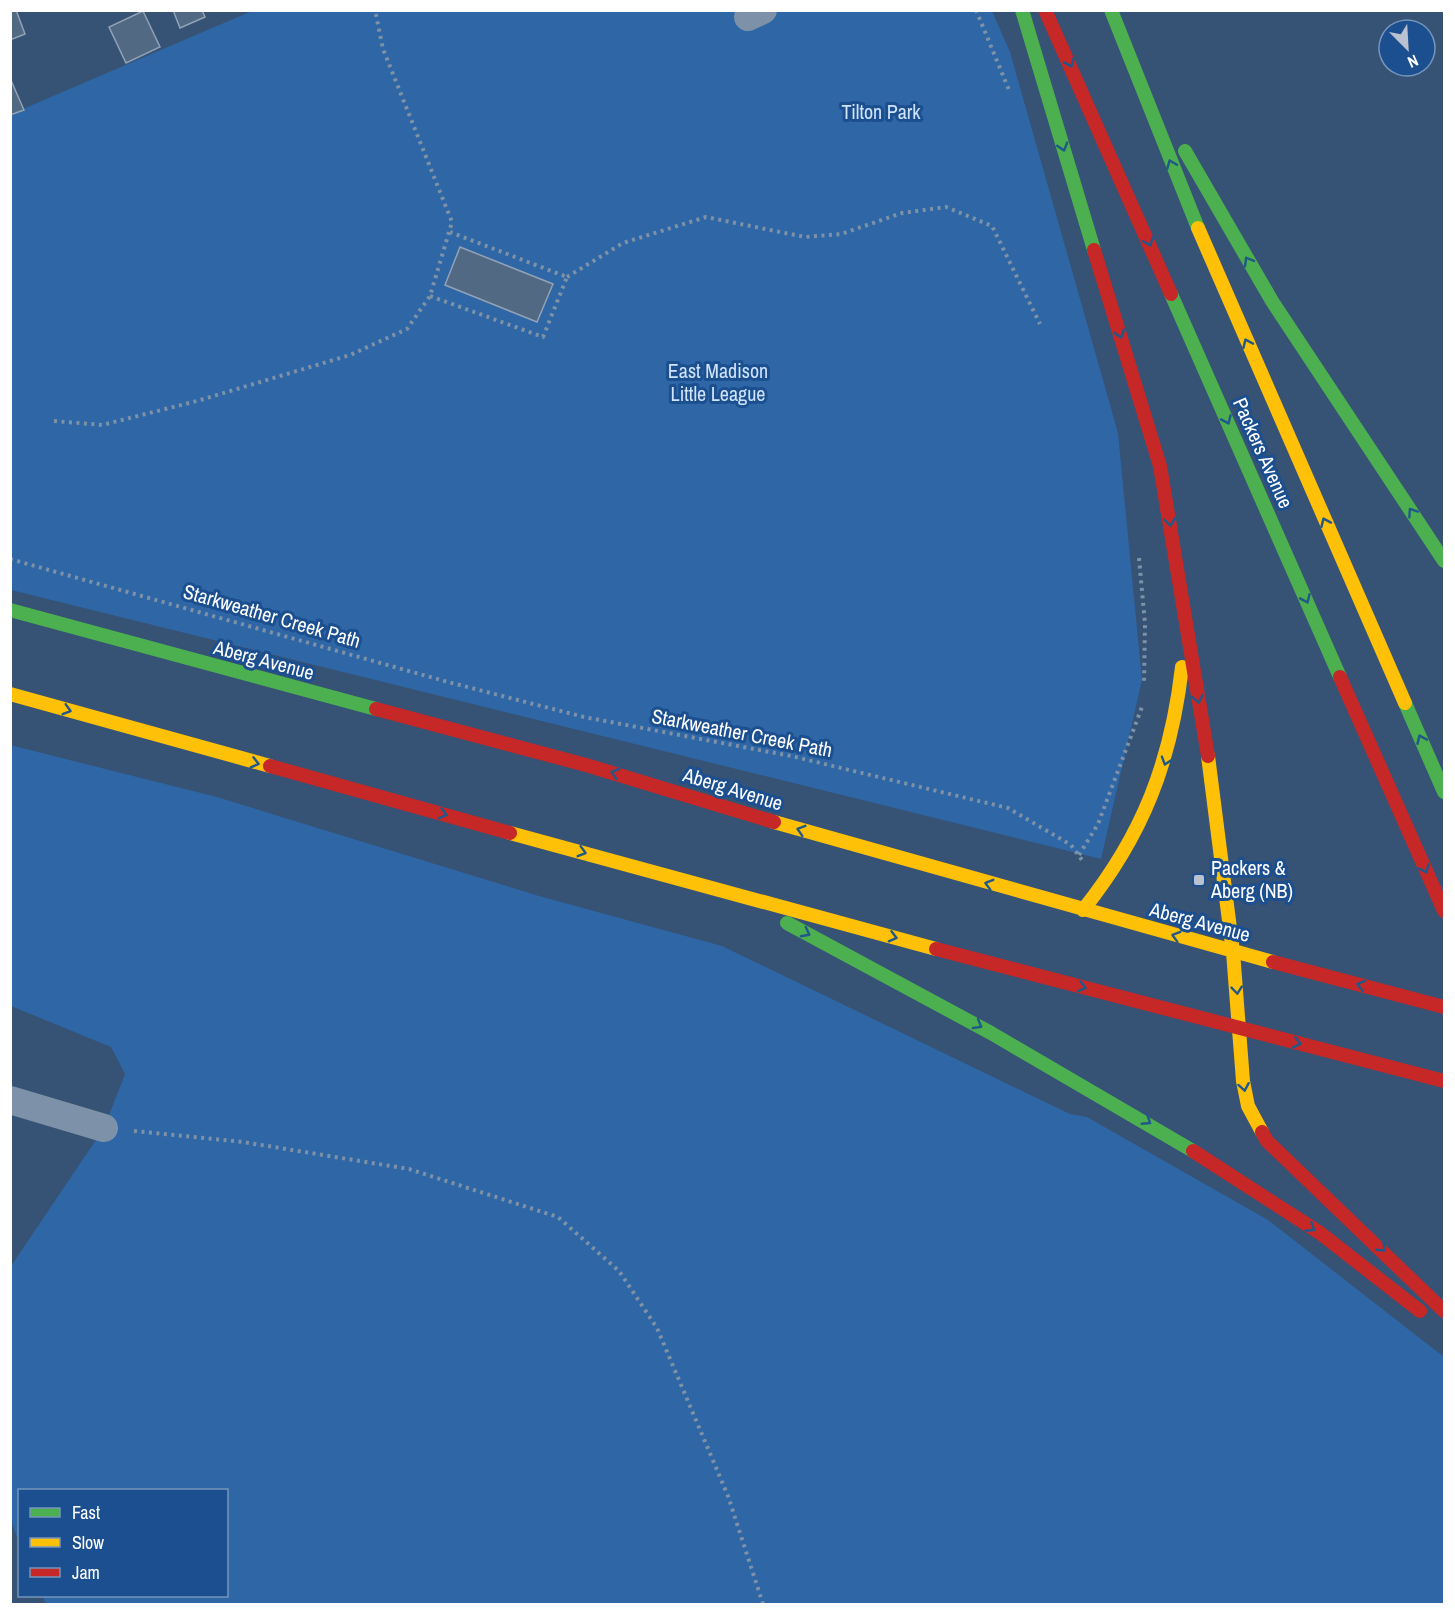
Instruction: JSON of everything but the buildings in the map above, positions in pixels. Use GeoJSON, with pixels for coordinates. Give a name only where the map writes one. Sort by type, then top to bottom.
{"type":"FeatureCollection","features":[{"type":"Feature","properties":{"kind":"main road"},"geometry":{"type":"LineString","coordinates":[[1022,10],[1156,449],[1172,529],[1184,621],[1207,744],[1233,952],[1244,1093],[1253,1118],[1267,1141],[1444,1311]]}},
{"type":"Feature","properties":{"kind":"main road","name":"Packers Avenue"},"geometry":{"type":"LineString","coordinates":[[1045,10],[1444,911]]}},
{"type":"Feature","properties":{"kind":"main road","name":"Packers Avenue"},"geometry":{"type":"LineString","coordinates":[[1111,10],[1211,260],[1444,792]]}},
{"type":"Feature","properties":{"kind":"main road"},"geometry":{"type":"LineString","coordinates":[[1131,59],[1272,300],[1444,561]]}},
{"type":"Feature","properties":{"kind":"main road","name":"Aberg Avenue"},"geometry":{"type":"LineString","coordinates":[[10,610],[586,765],[859,847],[1233,952],[1444,1007]]}},
{"type":"Feature","properties":{"kind":"main road"},"geometry":{"type":"LineString","coordinates":[[1083,910],[1109,879],[1137,835],[1167,758],[1178,707],[1184,621]]}},
{"type":"Feature","properties":{"kind":"main road"},"geometry":{"type":"LineString","coordinates":[[10,694],[735,896],[1444,1081]]}},
{"type":"Feature","properties":{"kind":"main road"},"geometry":{"type":"LineString","coordinates":[[735,896],[952,1010],[1139,1115],[1321,1234],[1427,1317]]}},
{"type":"Feature","properties":{"kind":"main road"},"geometry":{"type":"LineString","coordinates":[[1395,1068],[1427,1062]]}},
{"type":"Feature","properties":{"kind":"street"},"geometry":{"type":"LineString","coordinates":[[10,1100],[104,1128]]}},
{"type":"Feature","properties":{"kind":"path"},"geometry":{"type":"LineString","coordinates":[[54,421],[102,425],[197,401],[350,355],[407,329],[430,296],[452,222],[383,49],[375,10]]}},
{"type":"Feature","properties":{"kind":"path"},"geometry":{"type":"LineString","coordinates":[[976,10],[1013,99]]}},
{"type":"Feature","properties":{"kind":"path"},"geometry":{"type":"LineString","coordinates":[[430,296],[543,338],[567,276],[623,243],[706,217],[806,237],[841,234],[902,213],[946,207],[992,226],[1040,324]]}},
{"type":"Feature","properties":{"kind":"path"},"geometry":{"type":"LineString","coordinates":[[450,232],[567,276]]}},
{"type":"Feature","properties":{"kind":"path"},"geometry":{"type":"LineString","coordinates":[[1139,557],[1145,624],[1144,689]]}},
{"type":"Feature","properties":{"kind":"path","name":"Starkweather Creek Path"},"geometry":{"type":"LineString","coordinates":[[10,559],[448,682],[584,717],[791,756],[1008,808],[1071,845],[1086,868],[1109,879]]}},
{"type":"Feature","properties":{"kind":"path"},"geometry":{"type":"LineString","coordinates":[[1079,855],[1098,825],[1144,700]]}},
{"type":"Feature","properties":{"kind":"path"},"geometry":{"type":"LineString","coordinates":[[104,1128],[243,1142],[409,1168],[558,1217],[619,1270],[657,1328],[728,1496],[763,1605]]}},
{"type":"Feature","properties":{"kind":"green space","name":"East Madison Little League"},"geometry":{"type":"Polygon","coordinates":[[[252,11],[992,11],[1010,52],[1118,433],[1142,680],[1101,859],[11,590],[11,114],[252,11]]]}},
{"type":"Feature","properties":{"kind":"green space"},"geometry":{"type":"Polygon","coordinates":[[[10,745],[217,797],[539,896],[722,946],[1070,1114],[1087,1117],[1268,1220],[1444,1357],[1444,1604],[46,1604],[43,1597],[228,1597],[228,1489],[18,1489],[18,1539],[11,1521],[11,1266],[104,1128],[125,1074],[111,1047],[11,1006],[10,745]]]}},
{"type":"Feature","properties":{"kind":"traffic: fast"},"geometry":{"type":"LineString","coordinates":[[1022,10],[1094,250]]}},
{"type":"Feature","properties":{"kind":"traffic: fast"},"geometry":{"type":"LineString","coordinates":[[1111,10],[1198,228]]}},
{"type":"Feature","properties":{"kind":"traffic: fast"},"geometry":{"type":"LineString","coordinates":[[1185,151],[1272,301],[1444,561]]}},
{"type":"Feature","properties":{"kind":"traffic: fast"},"geometry":{"type":"LineString","coordinates":[[1171,294],[1340,677]]}},
{"type":"Feature","properties":{"kind":"traffic: fast"},"geometry":{"type":"LineString","coordinates":[[10,610],[376,709]]}},
{"type":"Feature","properties":{"kind":"traffic: fast"},"geometry":{"type":"LineString","coordinates":[[1405,703],[1444,792]]}},
{"type":"Feature","properties":{"kind":"traffic: fast"},"geometry":{"type":"LineString","coordinates":[[787,923],[991,1033],[1193,1151]]}},
{"type":"Feature","properties":{"kind":"traffic: slow"},"geometry":{"type":"LineString","coordinates":[[1198,228],[1405,703]]}},
{"type":"Feature","properties":{"kind":"traffic: slow"},"geometry":{"type":"LineString","coordinates":[[1083,910],[1122,854],[1151,796],[1170,734],[1182,667]]}},
{"type":"Feature","properties":{"kind":"traffic: slow"},"geometry":{"type":"LineString","coordinates":[[10,694],[270,766]]}},
{"type":"Feature","properties":{"kind":"traffic: slow"},"geometry":{"type":"LineString","coordinates":[[1208,756],[1233,952],[1243,1081],[1248,1106],[1262,1132]]}},
{"type":"Feature","properties":{"kind":"traffic: slow"},"geometry":{"type":"LineString","coordinates":[[774,822],[1273,962]]}},
{"type":"Feature","properties":{"kind":"traffic: slow"},"geometry":{"type":"LineString","coordinates":[[510,833],[936,949]]}},
{"type":"Feature","properties":{"kind":"traffic: jam"},"geometry":{"type":"LineString","coordinates":[[1045,10],[1171,294]]}},
{"type":"Feature","properties":{"kind":"traffic: jam"},"geometry":{"type":"LineString","coordinates":[[1094,250],[1160,466],[1208,756]]}},
{"type":"Feature","properties":{"kind":"traffic: jam"},"geometry":{"type":"LineString","coordinates":[[1340,677],[1444,911]]}},
{"type":"Feature","properties":{"kind":"traffic: jam"},"geometry":{"type":"LineString","coordinates":[[376,709],[586,765],[774,822]]}},
{"type":"Feature","properties":{"kind":"traffic: jam"},"geometry":{"type":"LineString","coordinates":[[270,766],[510,833]]}},
{"type":"Feature","properties":{"kind":"traffic: jam"},"geometry":{"type":"LineString","coordinates":[[936,949],[1444,1081]]}},
{"type":"Feature","properties":{"kind":"traffic: jam"},"geometry":{"type":"LineString","coordinates":[[1273,962],[1444,1007]]}},
{"type":"Feature","properties":{"kind":"traffic: jam"},"geometry":{"type":"LineString","coordinates":[[1262,1132],[1267,1141],[1444,1311]]}},
{"type":"Feature","properties":{"kind":"traffic: jam"},"geometry":{"type":"LineString","coordinates":[[1193,1151],[1320,1233],[1420,1311]]}},
{"type":"Feature","properties":{"kind":"place","name":"Packers & Aberg (NB)"},"geometry":{"type":"Point","coordinates":[1199,880]}},
{"type":"Feature","properties":{"kind":"park label","name":"Tilton Park"},"geometry":{"type":"Point","coordinates":[881,112]}}]}
